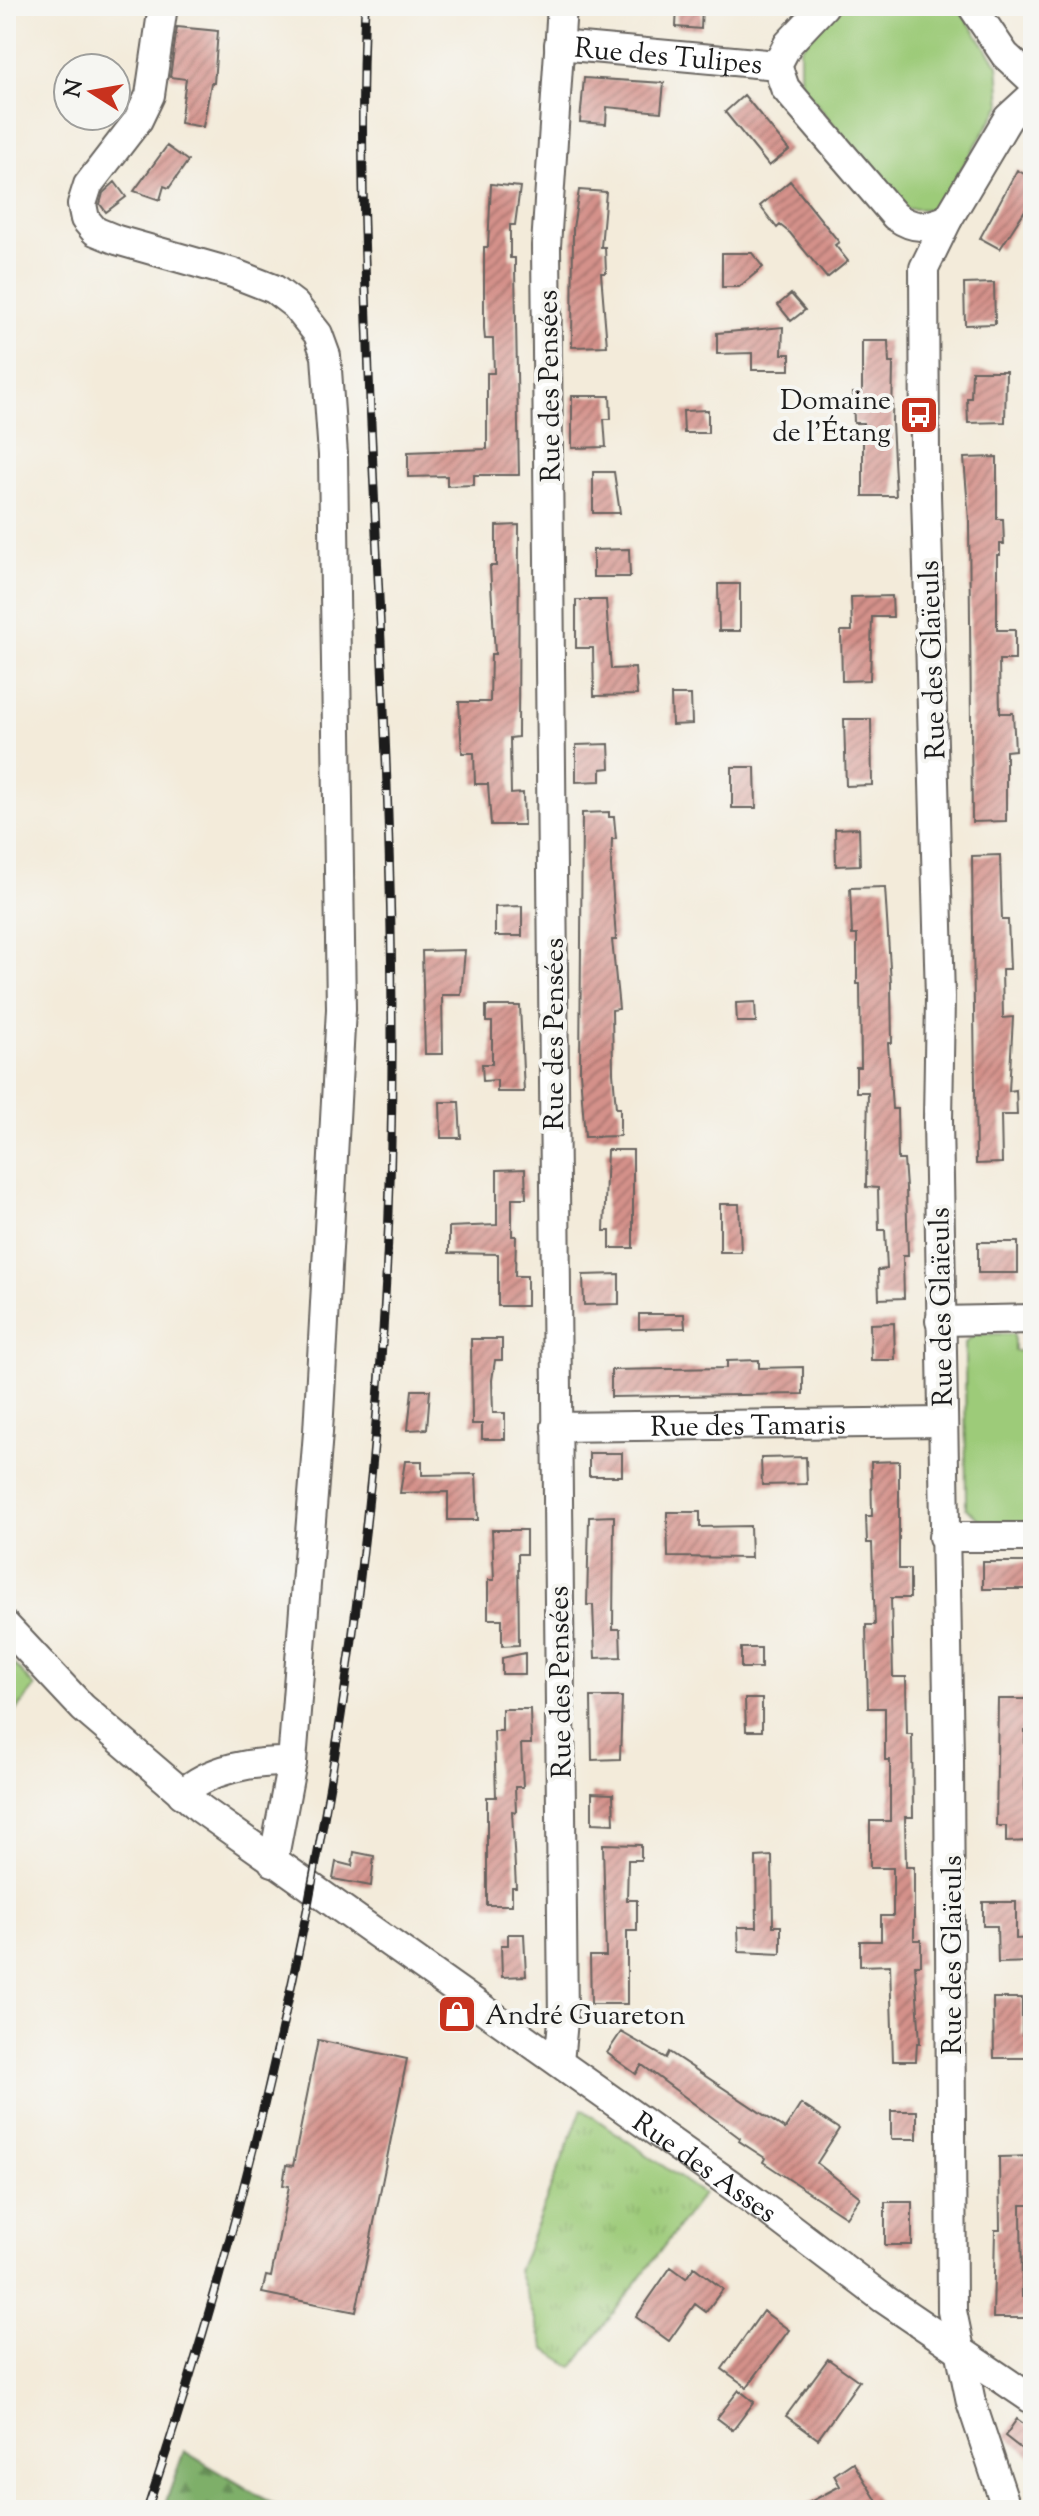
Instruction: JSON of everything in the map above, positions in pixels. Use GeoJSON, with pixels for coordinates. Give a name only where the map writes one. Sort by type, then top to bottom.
{"type":"FeatureCollection","features":[{"type":"Feature","properties":{"kind":"street"},"geometry":{"type":"LineString","coordinates":[[163,6],[150,95],[138,120],[88,185],[82,204],[85,219],[95,231],[233,273],[274,289],[295,305],[311,324],[326,356],[333,455],[341,1009],[318,1432],[292,1762],[273,1862]]}},
{"type":"Feature","properties":{"kind":"street","name":"Rue des Pensées"},"geometry":{"type":"LineString","coordinates":[[559,2062],[563,2021],[546,246],[562,6]]}},
{"type":"Feature","properties":{"kind":"street"},"geometry":{"type":"LineString","coordinates":[[777,65],[788,44],[824,6]]}},
{"type":"Feature","properties":{"kind":"street"},"geometry":{"type":"LineString","coordinates":[[972,6],[1005,55],[1033,81]]}},
{"type":"Feature","properties":{"kind":"street","name":"Rue des Tulipes"},"geometry":{"type":"LineString","coordinates":[[559,45],[777,65]]}},
{"type":"Feature","properties":{"kind":"street"},"geometry":{"type":"LineString","coordinates":[[1005,55],[1008,118]]}},
{"type":"Feature","properties":{"kind":"street","name":"Rue des Glaïeuls"},"geometry":{"type":"LineString","coordinates":[[777,65],[785,88],[895,216],[924,268]]}},
{"type":"Feature","properties":{"kind":"street","name":"Rue des Glaïeuls"},"geometry":{"type":"LineString","coordinates":[[957,2347],[952,2311],[949,1789],[940,1321],[940,997],[925,458],[924,268],[948,219],[1008,118],[1033,95]]}},
{"type":"Feature","properties":{"kind":"street"},"geometry":{"type":"LineString","coordinates":[[895,216],[911,227],[927,228],[948,219]]}},
{"type":"Feature","properties":{"kind":"street"},"geometry":{"type":"LineString","coordinates":[[940,1321],[1033,1319]]}},
{"type":"Feature","properties":{"kind":"street","name":"Rue des Tamaris"},"geometry":{"type":"LineString","coordinates":[[556,1427],[942,1422]]}},
{"type":"Feature","properties":{"kind":"street"},"geometry":{"type":"LineString","coordinates":[[943,1537],[1033,1537]]}},
{"type":"Feature","properties":{"kind":"street","name":"Rue des Asses"},"geometry":{"type":"LineString","coordinates":[[6,1626],[83,1708],[182,1794],[312,1890],[771,2213],[884,2299],[1033,2400]]}},
{"type":"Feature","properties":{"kind":"street"},"geometry":{"type":"LineString","coordinates":[[182,1794],[198,1778],[273,1761],[292,1762]]}},
{"type":"Feature","properties":{"kind":"street"},"geometry":{"type":"LineString","coordinates":[[957,2347],[1007,2510]]}},
{"type":"Feature","properties":{"kind":"green space"},"geometry":{"type":"Polygon","coordinates":[[[838,6],[957,6],[998,65],[1001,105],[936,209],[901,209],[800,83],[800,48],[838,6]]]}},
{"type":"Feature","properties":{"kind":"green space"},"geometry":{"type":"Polygon","coordinates":[[[974,1334],[1014,1334],[1014,1351],[1033,1351],[1033,1522],[982,1522],[966,1508],[965,1343],[974,1334]]]}},
{"type":"Feature","properties":{"kind":"green space"},"geometry":{"type":"Polygon","coordinates":[[[6,1656],[35,1687],[6,1723],[6,1656]]]}},
{"type":"Feature","properties":{"kind":"green space"},"geometry":{"type":"Polygon","coordinates":[[[582,2109],[703,2194],[573,2367],[545,2349],[518,2271],[582,2109]]]}},
{"type":"Feature","properties":{"kind":"green space"},"geometry":{"type":"Polygon","coordinates":[[[184,2451],[283,2510],[163,2510],[184,2451]]]}},
{"type":"Feature","properties":{"kind":"building"},"geometry":{"type":"Polygon","coordinates":[[[677,6],[702,6],[701,29],[676,27],[677,6]]]}},
{"type":"Feature","properties":{"kind":"building"},"geometry":{"type":"Polygon","coordinates":[[[177,27],[218,31],[214,83],[211,83],[203,127],[180,123],[186,79],[170,77],[177,27]]]}},
{"type":"Feature","properties":{"kind":"building"},"geometry":{"type":"Polygon","coordinates":[[[584,78],[664,83],[661,112],[607,107],[606,124],[580,122],[584,78]]]}},
{"type":"Feature","properties":{"kind":"building"},"geometry":{"type":"Polygon","coordinates":[[[744,95],[789,150],[769,166],[725,112],[744,95]]]}},
{"type":"Feature","properties":{"kind":"building"},"geometry":{"type":"Polygon","coordinates":[[[167,146],[188,161],[169,188],[164,186],[160,200],[134,191],[167,146]]]}},
{"type":"Feature","properties":{"kind":"building"},"geometry":{"type":"Polygon","coordinates":[[[1017,170],[1033,179],[1033,198],[1000,249],[980,238],[1017,170]]]}},
{"type":"Feature","properties":{"kind":"building"},"geometry":{"type":"Polygon","coordinates":[[[790,181],[839,242],[835,245],[848,261],[827,278],[790,233],[780,225],[777,228],[760,206],[790,181]]]}},
{"type":"Feature","properties":{"kind":"building"},"geometry":{"type":"Polygon","coordinates":[[[115,182],[126,197],[106,212],[100,204],[103,193],[115,182]]]}},
{"type":"Feature","properties":{"kind":"building"},"geometry":{"type":"Polygon","coordinates":[[[491,184],[520,187],[515,225],[510,225],[510,258],[515,258],[519,475],[474,475],[474,485],[447,486],[447,476],[408,477],[408,452],[487,449],[487,373],[494,373],[493,339],[485,339],[484,328],[484,247],[488,247],[491,184]]]}},
{"type":"Feature","properties":{"kind":"building"},"geometry":{"type":"Polygon","coordinates":[[[579,190],[606,192],[601,247],[605,247],[606,273],[601,273],[607,346],[572,347],[573,228],[579,190]]]}},
{"type":"Feature","properties":{"kind":"building"},"geometry":{"type":"Polygon","coordinates":[[[722,253],[752,253],[763,267],[739,287],[722,287],[722,253]]]}},
{"type":"Feature","properties":{"kind":"building"},"geometry":{"type":"Polygon","coordinates":[[[994,283],[995,324],[965,325],[964,284],[994,283]]]}},
{"type":"Feature","properties":{"kind":"building"},"geometry":{"type":"Polygon","coordinates":[[[791,294],[805,310],[791,321],[778,305],[791,294]]]}},
{"type":"Feature","properties":{"kind":"building"},"geometry":{"type":"Polygon","coordinates":[[[783,327],[782,354],[790,354],[790,370],[752,370],[752,353],[717,354],[717,333],[783,327]]]}},
{"type":"Feature","properties":{"kind":"building"},"geometry":{"type":"Polygon","coordinates":[[[862,341],[888,341],[889,363],[893,363],[896,496],[863,496],[863,423],[854,423],[853,393],[862,393],[862,341]]]}},
{"type":"Feature","properties":{"kind":"building"},"geometry":{"type":"Polygon","coordinates":[[[972,371],[1006,371],[1005,422],[968,423],[967,398],[971,398],[972,371]]]}},
{"type":"Feature","properties":{"kind":"building"},"geometry":{"type":"Polygon","coordinates":[[[572,396],[610,396],[611,419],[604,419],[606,447],[572,448],[572,396]]]}},
{"type":"Feature","properties":{"kind":"building"},"geometry":{"type":"Polygon","coordinates":[[[708,410],[708,433],[684,433],[683,411],[708,410]]]}},
{"type":"Feature","properties":{"kind":"building"},"geometry":{"type":"Polygon","coordinates":[[[997,457],[997,519],[1003,519],[1004,544],[1000,544],[1000,555],[997,555],[997,630],[1015,630],[1015,660],[999,660],[1000,713],[1013,713],[1015,750],[1006,751],[1006,821],[972,822],[969,520],[964,458],[997,457]]]}},
{"type":"Feature","properties":{"kind":"building"},"geometry":{"type":"Polygon","coordinates":[[[593,472],[614,472],[620,513],[593,513],[593,472]]]}},
{"type":"Feature","properties":{"kind":"building"},"geometry":{"type":"Polygon","coordinates":[[[519,525],[518,737],[510,738],[511,794],[523,793],[524,825],[491,825],[488,784],[475,784],[474,753],[462,753],[459,702],[490,702],[491,654],[495,654],[490,566],[496,566],[496,526],[519,525]]]}},
{"type":"Feature","properties":{"kind":"building"},"geometry":{"type":"Polygon","coordinates":[[[629,549],[630,577],[593,577],[593,550],[629,549]]]}},
{"type":"Feature","properties":{"kind":"building"},"geometry":{"type":"Polygon","coordinates":[[[718,584],[740,584],[740,631],[719,631],[718,584]]]}},
{"type":"Feature","properties":{"kind":"building"},"geometry":{"type":"Polygon","coordinates":[[[892,596],[893,617],[872,617],[870,680],[842,681],[841,631],[852,631],[851,597],[892,596]]]}},
{"type":"Feature","properties":{"kind":"building"},"geometry":{"type":"Polygon","coordinates":[[[576,600],[606,600],[611,669],[635,668],[637,695],[594,696],[593,648],[576,648],[576,600]]]}},
{"type":"Feature","properties":{"kind":"building"},"geometry":{"type":"Polygon","coordinates":[[[671,695],[691,695],[692,724],[672,725],[671,695]]]}},
{"type":"Feature","properties":{"kind":"building"},"geometry":{"type":"Polygon","coordinates":[[[844,719],[871,719],[872,785],[846,786],[844,719]]]}},
{"type":"Feature","properties":{"kind":"building"},"geometry":{"type":"Polygon","coordinates":[[[609,744],[610,768],[601,769],[601,781],[576,782],[576,745],[609,744]]]}},
{"type":"Feature","properties":{"kind":"building"},"geometry":{"type":"Polygon","coordinates":[[[732,767],[755,767],[756,808],[732,808],[732,767]]]}},
{"type":"Feature","properties":{"kind":"building"},"geometry":{"type":"Polygon","coordinates":[[[609,812],[609,817],[614,817],[616,839],[612,839],[611,866],[616,940],[612,940],[619,1009],[612,1010],[613,1072],[616,1108],[620,1108],[620,1136],[585,1137],[580,1072],[582,813],[609,812]]]}},
{"type":"Feature","properties":{"kind":"building"},"geometry":{"type":"Polygon","coordinates":[[[859,828],[860,865],[836,866],[835,829],[859,828]]]}},
{"type":"Feature","properties":{"kind":"building"},"geometry":{"type":"Polygon","coordinates":[[[1000,855],[1002,920],[1008,920],[1010,969],[1002,969],[1003,1018],[1013,1017],[1009,1091],[1016,1090],[1017,1115],[1001,1115],[1002,1163],[976,1164],[972,856],[1000,855]]]}},
{"type":"Feature","properties":{"kind":"building"},"geometry":{"type":"Polygon","coordinates":[[[885,887],[891,984],[892,1043],[888,1043],[892,1109],[897,1109],[898,1160],[904,1160],[908,1256],[903,1256],[904,1298],[879,1299],[878,1270],[887,1269],[885,1230],[879,1230],[878,1188],[866,1187],[868,1092],[856,1092],[856,1067],[861,1067],[860,984],[857,984],[857,935],[852,935],[850,888],[885,887]]]}},
{"type":"Feature","properties":{"kind":"building"},"geometry":{"type":"Polygon","coordinates":[[[522,906],[522,936],[495,936],[495,907],[522,906]]]}},
{"type":"Feature","properties":{"kind":"building"},"geometry":{"type":"Polygon","coordinates":[[[465,950],[461,995],[442,995],[443,1054],[425,1054],[422,951],[465,950]]]}},
{"type":"Feature","properties":{"kind":"building"},"geometry":{"type":"Polygon","coordinates":[[[755,1002],[756,1022],[737,1022],[736,1003],[755,1002]]]}},
{"type":"Feature","properties":{"kind":"building"},"geometry":{"type":"Polygon","coordinates":[[[486,1006],[520,1006],[524,1092],[497,1092],[497,1080],[483,1081],[482,1064],[492,1064],[492,1022],[486,1022],[486,1006]]]}},
{"type":"Feature","properties":{"kind":"building"},"geometry":{"type":"Polygon","coordinates":[[[440,1102],[459,1102],[461,1138],[441,1138],[440,1102]]]}},
{"type":"Feature","properties":{"kind":"building"},"geometry":{"type":"Polygon","coordinates":[[[607,1150],[633,1150],[633,1248],[610,1248],[610,1231],[604,1231],[607,1150]]]}},
{"type":"Feature","properties":{"kind":"building"},"geometry":{"type":"Polygon","coordinates":[[[525,1169],[526,1198],[512,1198],[512,1236],[516,1236],[515,1276],[527,1276],[527,1306],[498,1306],[498,1254],[449,1253],[449,1227],[497,1225],[497,1170],[525,1169]]]}},
{"type":"Feature","properties":{"kind":"building"},"geometry":{"type":"Polygon","coordinates":[[[720,1204],[739,1204],[741,1252],[720,1252],[720,1204]]]}},
{"type":"Feature","properties":{"kind":"building"},"geometry":{"type":"Polygon","coordinates":[[[978,1242],[1018,1242],[1018,1273],[978,1273],[978,1242]]]}},
{"type":"Feature","properties":{"kind":"building"},"geometry":{"type":"Polygon","coordinates":[[[619,1274],[619,1304],[584,1305],[583,1275],[619,1274]]]}},
{"type":"Feature","properties":{"kind":"building"},"geometry":{"type":"Polygon","coordinates":[[[639,1314],[684,1314],[685,1328],[639,1329],[639,1314]]]}},
{"type":"Feature","properties":{"kind":"building"},"geometry":{"type":"Polygon","coordinates":[[[894,1323],[895,1360],[871,1360],[870,1324],[894,1323]]]}},
{"type":"Feature","properties":{"kind":"building"},"geometry":{"type":"Polygon","coordinates":[[[471,1339],[502,1339],[502,1360],[495,1360],[492,1380],[493,1413],[505,1413],[505,1439],[482,1439],[482,1424],[472,1424],[471,1339]]]}},
{"type":"Feature","properties":{"kind":"building"},"geometry":{"type":"Polygon","coordinates":[[[759,1360],[759,1368],[803,1367],[803,1394],[611,1397],[611,1370],[727,1368],[727,1361],[759,1360]]]}},
{"type":"Feature","properties":{"kind":"building"},"geometry":{"type":"Polygon","coordinates":[[[412,1390],[430,1390],[427,1429],[408,1430],[412,1390]]]}},
{"type":"Feature","properties":{"kind":"building"},"geometry":{"type":"Polygon","coordinates":[[[589,1453],[622,1453],[622,1476],[589,1476],[589,1453]]]}},
{"type":"Feature","properties":{"kind":"building"},"geometry":{"type":"Polygon","coordinates":[[[806,1457],[807,1484],[762,1485],[761,1458],[806,1457]]]}},
{"type":"Feature","properties":{"kind":"building"},"geometry":{"type":"Polygon","coordinates":[[[405,1461],[422,1461],[422,1475],[476,1474],[478,1520],[448,1520],[448,1492],[400,1493],[405,1461]]]}},
{"type":"Feature","properties":{"kind":"building"},"geometry":{"type":"Polygon","coordinates":[[[899,1461],[899,1569],[910,1569],[910,1598],[891,1598],[893,1677],[906,1677],[907,1734],[912,1734],[913,1817],[905,1817],[906,1867],[914,1867],[914,1940],[921,1940],[921,1965],[915,1965],[920,2043],[917,2043],[916,2061],[893,2061],[890,1965],[860,1966],[860,1941],[881,1941],[881,1916],[893,1916],[893,1868],[870,1868],[870,1821],[890,1821],[890,1760],[885,1760],[885,1708],[868,1708],[866,1625],[875,1625],[872,1543],[867,1543],[866,1516],[872,1516],[871,1462],[899,1461]]]}},
{"type":"Feature","properties":{"kind":"building"},"geometry":{"type":"Polygon","coordinates":[[[667,1512],[700,1512],[700,1527],[750,1526],[751,1558],[668,1557],[667,1512]]]}},
{"type":"Feature","properties":{"kind":"building"},"geometry":{"type":"Polygon","coordinates":[[[614,1516],[613,1629],[620,1629],[621,1657],[595,1658],[593,1605],[587,1605],[589,1517],[614,1516]]]}},
{"type":"Feature","properties":{"kind":"building"},"geometry":{"type":"Polygon","coordinates":[[[492,1530],[526,1530],[526,1554],[518,1554],[519,1645],[502,1646],[502,1619],[488,1619],[488,1580],[494,1580],[492,1530]]]}},
{"type":"Feature","properties":{"kind":"building"},"geometry":{"type":"Polygon","coordinates":[[[983,1562],[1033,1562],[1033,1589],[983,1589],[983,1562]]]}},
{"type":"Feature","properties":{"kind":"building"},"geometry":{"type":"Polygon","coordinates":[[[741,1648],[761,1648],[761,1668],[741,1668],[741,1648]]]}},
{"type":"Feature","properties":{"kind":"building"},"geometry":{"type":"Polygon","coordinates":[[[525,1653],[525,1674],[502,1674],[502,1658],[525,1653]]]}},
{"type":"Feature","properties":{"kind":"building"},"geometry":{"type":"Polygon","coordinates":[[[591,1697],[622,1697],[620,1759],[592,1760],[591,1697]]]}},
{"type":"Feature","properties":{"kind":"building"},"geometry":{"type":"Polygon","coordinates":[[[745,1699],[762,1699],[762,1731],[746,1731],[745,1699]]]}},
{"type":"Feature","properties":{"kind":"building"},"geometry":{"type":"Polygon","coordinates":[[[998,1699],[1033,1699],[1033,1731],[1025,1731],[1025,1810],[1028,1810],[1029,1841],[1006,1842],[1006,1826],[996,1826],[998,1699]]]}},
{"type":"Feature","properties":{"kind":"building"},"geometry":{"type":"Polygon","coordinates":[[[502,1709],[530,1709],[531,1744],[521,1744],[523,1787],[515,1787],[516,1812],[512,1811],[516,1887],[512,1887],[512,1905],[487,1905],[487,1797],[496,1797],[494,1731],[502,1731],[502,1709]]]}},
{"type":"Feature","properties":{"kind":"building"},"geometry":{"type":"Polygon","coordinates":[[[592,1793],[613,1794],[614,1824],[592,1823],[592,1793]]]}},
{"type":"Feature","properties":{"kind":"building"},"geometry":{"type":"Polygon","coordinates":[[[603,1844],[641,1845],[641,1860],[628,1860],[627,1900],[637,1900],[637,1931],[627,1931],[627,2004],[591,2004],[590,1956],[606,1956],[603,1844]]]}},
{"type":"Feature","properties":{"kind":"building"},"geometry":{"type":"Polygon","coordinates":[[[354,1852],[374,1856],[371,1886],[333,1879],[336,1862],[352,1866],[354,1852]]]}},
{"type":"Feature","properties":{"kind":"building"},"geometry":{"type":"Polygon","coordinates":[[[772,1856],[773,1926],[781,1926],[781,1954],[739,1952],[738,1927],[757,1927],[756,1857],[772,1856]]]}},
{"type":"Feature","properties":{"kind":"building"},"geometry":{"type":"Polygon","coordinates":[[[983,1902],[1016,1902],[1016,1939],[1032,1938],[1032,1962],[998,1963],[997,1926],[983,1926],[983,1902]]]}},
{"type":"Feature","properties":{"kind":"building"},"geometry":{"type":"Polygon","coordinates":[[[508,1934],[524,1934],[526,1976],[502,1977],[501,1945],[508,1945],[508,1934]]]}},
{"type":"Feature","properties":{"kind":"building"},"geometry":{"type":"Polygon","coordinates":[[[993,1998],[1022,1998],[1022,2035],[1032,2034],[1033,2058],[994,2058],[993,1998]]]}},
{"type":"Feature","properties":{"kind":"building"},"geometry":{"type":"Polygon","coordinates":[[[621,2032],[666,2058],[669,2052],[785,2129],[801,2104],[839,2129],[817,2163],[860,2197],[846,2217],[763,2162],[765,2158],[642,2065],[636,2074],[607,2053],[621,2032]]]}},
{"type":"Feature","properties":{"kind":"building"},"geometry":{"type":"Polygon","coordinates":[[[318,2040],[407,2059],[356,2312],[262,2293],[266,2276],[271,2277],[289,2186],[283,2185],[286,2165],[293,2166],[318,2040]]]}},
{"type":"Feature","properties":{"kind":"building"},"geometry":{"type":"Polygon","coordinates":[[[891,2111],[917,2111],[917,2139],[891,2139],[891,2111]]]}},
{"type":"Feature","properties":{"kind":"building"},"geometry":{"type":"Polygon","coordinates":[[[1033,2156],[1033,2205],[1021,2205],[1022,2297],[1027,2297],[1026,2318],[993,2318],[995,2230],[1000,2230],[999,2157],[1033,2156]]]}},
{"type":"Feature","properties":{"kind":"building"},"geometry":{"type":"Polygon","coordinates":[[[885,2202],[912,2202],[912,2245],[885,2245],[885,2202]]]}},
{"type":"Feature","properties":{"kind":"building"},"geometry":{"type":"Polygon","coordinates":[[[671,2267],[686,2278],[694,2267],[723,2289],[706,2312],[695,2304],[669,2341],[636,2317],[671,2267]]]}},
{"type":"Feature","properties":{"kind":"building"},"geometry":{"type":"Polygon","coordinates":[[[763,2311],[789,2330],[747,2387],[722,2369],[763,2311]]]}},
{"type":"Feature","properties":{"kind":"building"},"geometry":{"type":"Polygon","coordinates":[[[828,2359],[859,2381],[818,2439],[786,2416],[828,2359]]]}},
{"type":"Feature","properties":{"kind":"building"},"geometry":{"type":"Polygon","coordinates":[[[739,2390],[754,2402],[733,2430],[717,2418],[739,2390]]]}},
{"type":"Feature","properties":{"kind":"building"},"geometry":{"type":"Polygon","coordinates":[[[1017,2419],[1033,2431],[1033,2458],[1005,2436],[1017,2419]]]}},
{"type":"Feature","properties":{"kind":"building"},"geometry":{"type":"Polygon","coordinates":[[[853,2462],[878,2503],[868,2510],[795,2510],[840,2486],[834,2475],[853,2462]]]}},
{"type":"Feature","properties":{"kind":"railway"},"geometry":{"type":"LineString","coordinates":[[147,2510],[204,2331],[253,2150],[295,1967],[330,1783],[358,1597],[377,1411],[389,1224],[392,1036],[387,798],[365,252],[365,6]]}},
{"type":"Feature","properties":{"kind":"place","name":"Domaine de l'Étang"},"geometry":{"type":"Point","coordinates":[919,415]}},
{"type":"Feature","properties":{"kind":"place","name":"André Guareton"},"geometry":{"type":"Point","coordinates":[457,2014]}}]}
